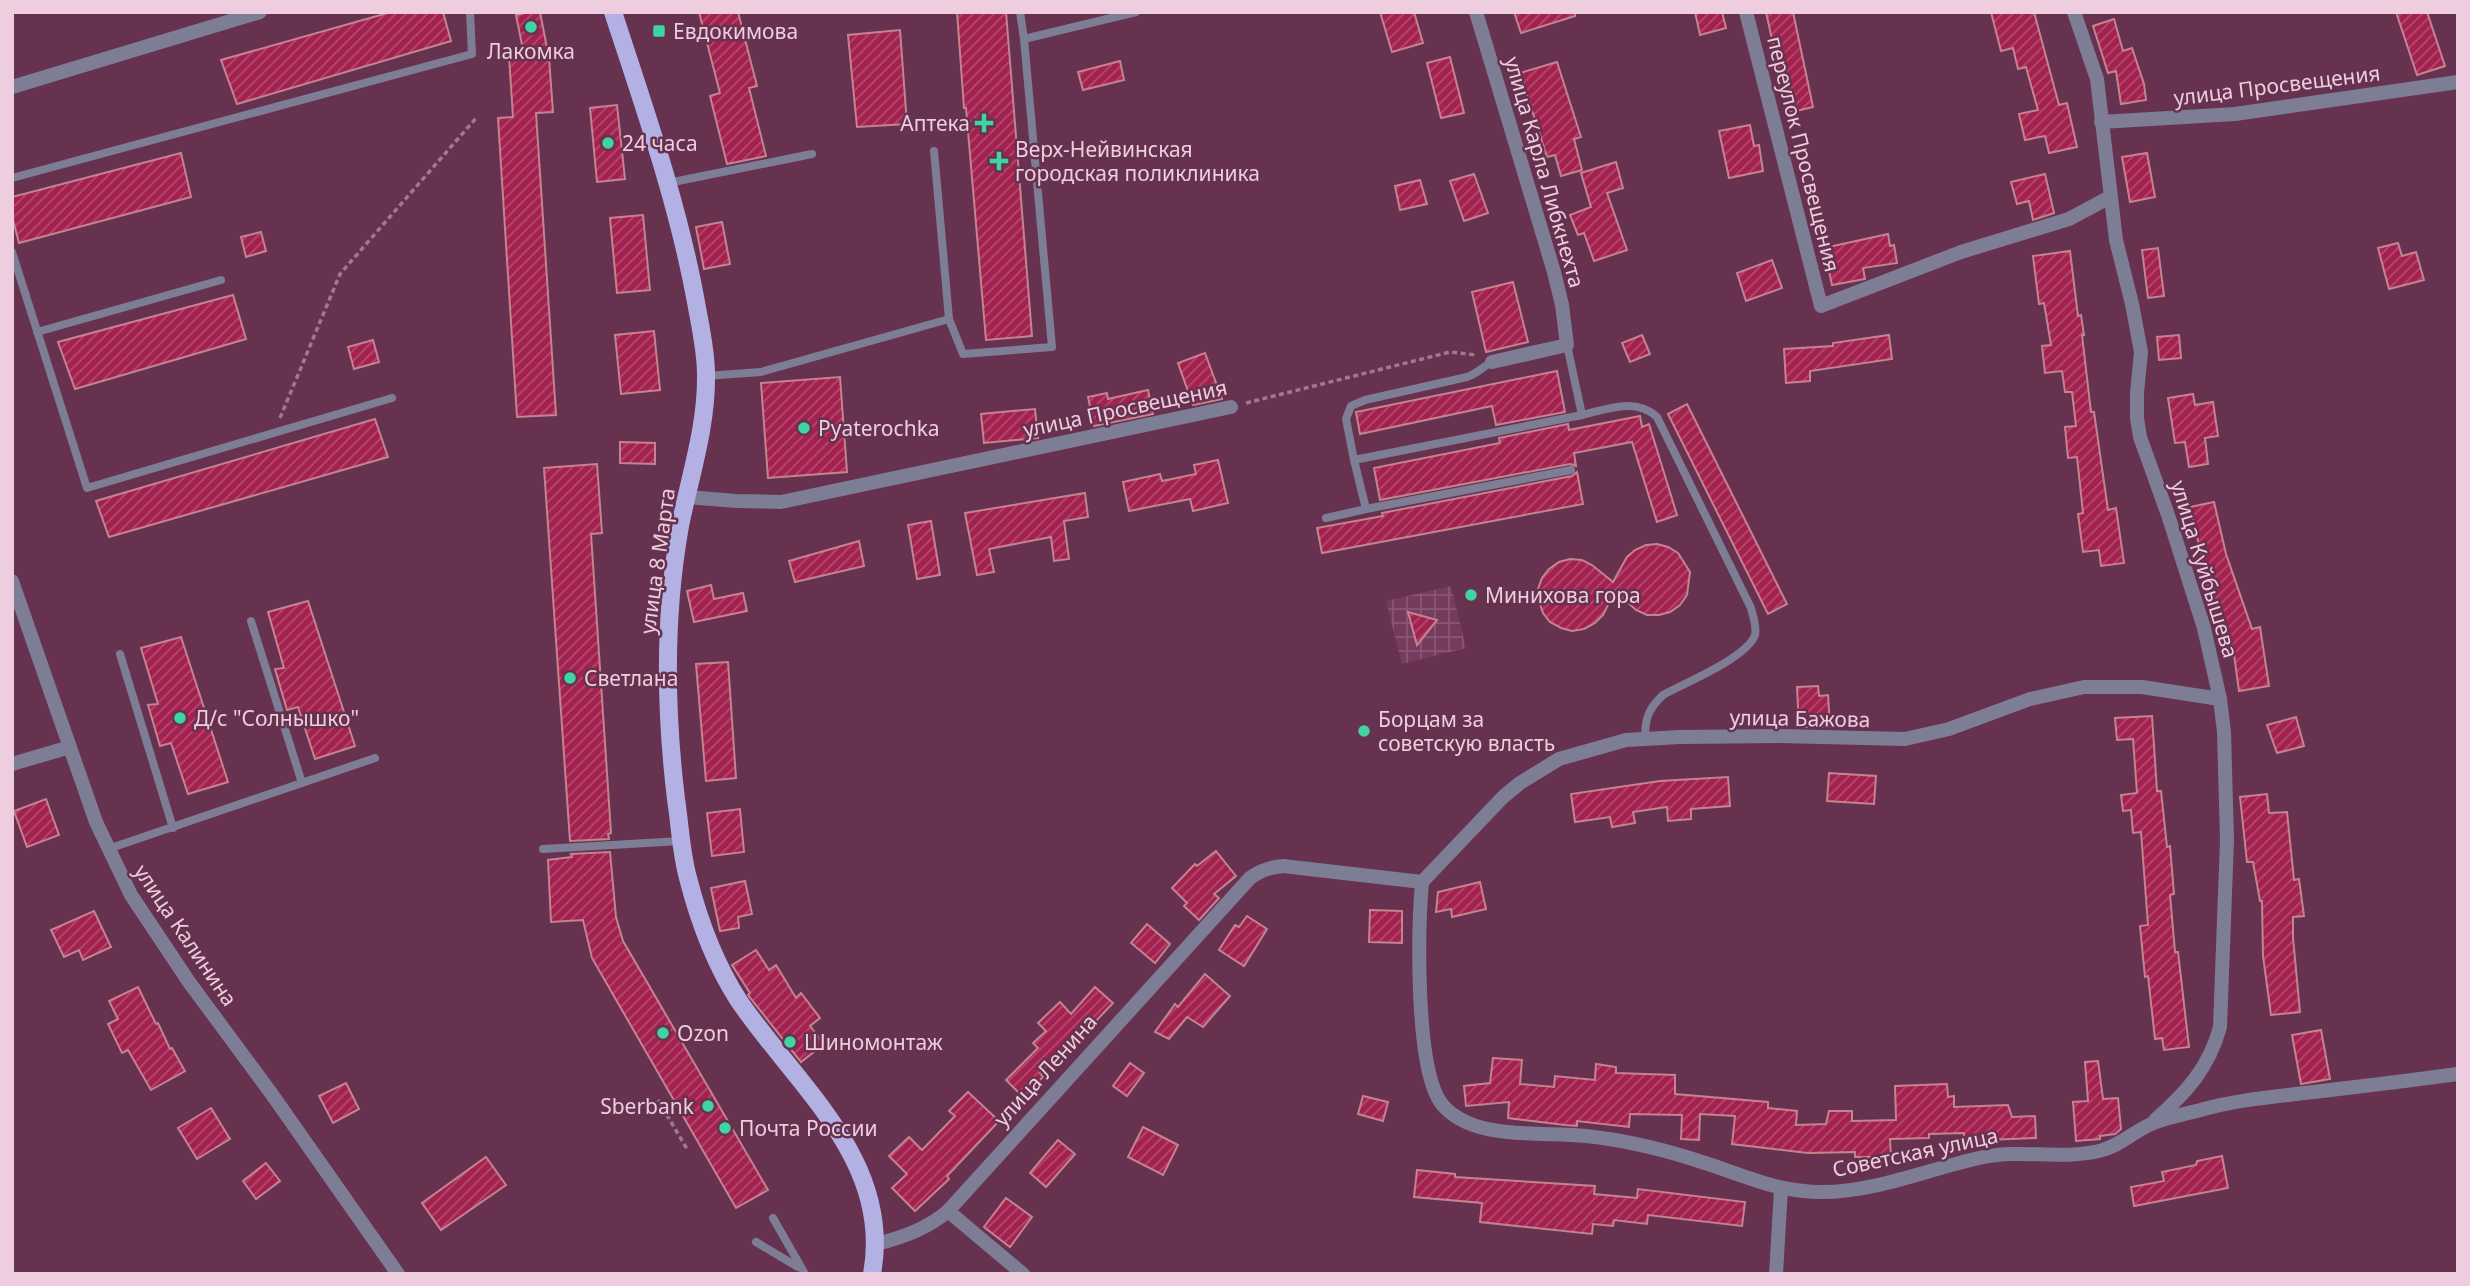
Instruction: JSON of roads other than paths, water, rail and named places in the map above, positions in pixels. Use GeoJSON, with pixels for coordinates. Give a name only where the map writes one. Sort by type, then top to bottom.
{"type":"FeatureCollection","features":[{"type":"Feature","properties":{"kind":"main road","name":"улица 8 Марта"},"geometry":{"type":"LineString","coordinates":[[613,12],[667,183],[691,276],[705,354],[702,422],[674,572],[667,659],[671,760],[681,841],[692,896],[709,944],[739,1000],[855,1158],[871,1198],[877,1244]]}},
{"type":"Feature","properties":{"kind":"main road"},"geometry":{"type":"LineString","coordinates":[[872,1274],[877,1244]]}},
{"type":"Feature","properties":{"kind":"street"},"geometry":{"type":"LineString","coordinates":[[12,87],[260,12]]}},
{"type":"Feature","properties":{"kind":"street","name":"улица Карла Либкнехта"},"geometry":{"type":"LineString","coordinates":[[1476,12],[1554,272],[1567,345]]}},
{"type":"Feature","properties":{"kind":"street","name":"переулок Просвещения"},"geometry":{"type":"LineString","coordinates":[[1746,12],[1821,306],[1961,252],[2069,219],[2109,197]]}},
{"type":"Feature","properties":{"kind":"street","name":"улица Куйбышева"},"geometry":{"type":"LineString","coordinates":[[2074,12],[2097,79],[2109,197],[2141,352],[2137,418],[2140,437],[2204,628],[2220,699],[2224,732],[2227,840],[2220,1027],[2203,1070],[2189,1088],[2151,1123]]}},
{"type":"Feature","properties":{"kind":"street","name":"улица Просвещения"},"geometry":{"type":"LineString","coordinates":[[2101,122],[2235,114],[2458,82]]}},
{"type":"Feature","properties":{"kind":"street"},"geometry":{"type":"LineString","coordinates":[[1492,362],[1567,345]]}},
{"type":"Feature","properties":{"kind":"street","name":"улица Просвещения"},"geometry":{"type":"LineString","coordinates":[[687,497],[781,502],[1231,407]]}},
{"type":"Feature","properties":{"kind":"street","name":"улица Калинина"},"geometry":{"type":"LineString","coordinates":[[12,582],[96,822],[131,895],[189,982],[398,1274]]}},
{"type":"Feature","properties":{"kind":"street","name":"улица Бажова"},"geometry":{"type":"LineString","coordinates":[[1422,882],[1503,797],[1559,759],[1605,745],[1645,738],[1780,736],[1905,739],[1949,729],[2030,699],[2084,687],[2142,687],[2220,699]]}},
{"type":"Feature","properties":{"kind":"street"},"geometry":{"type":"LineString","coordinates":[[12,764],[70,747]]}},
{"type":"Feature","properties":{"kind":"street","name":"улица Ленина"},"geometry":{"type":"LineString","coordinates":[[877,1244],[916,1231],[933,1223],[948,1211],[1250,878],[1269,867],[1283,866],[1422,882]]}},
{"type":"Feature","properties":{"kind":"street","name":"Советская улица"},"geometry":{"type":"LineString","coordinates":[[1422,882],[1420,945],[1425,1055],[1433,1089],[1452,1114],[1465,1122],[1488,1129],[1585,1136],[1639,1145],[1701,1161],[1782,1189],[1825,1192],[1854,1188],[1986,1156],[2088,1153],[2112,1147],[2151,1123],[2233,1102],[2458,1074]]}},
{"type":"Feature","properties":{"kind":"street"},"geometry":{"type":"LineString","coordinates":[[1776,1274],[1782,1189]]}},
{"type":"Feature","properties":{"kind":"street"},"geometry":{"type":"LineString","coordinates":[[948,1211],[1023,1274]]}},
{"type":"Feature","properties":{"kind":"lane"},"geometry":{"type":"LineString","coordinates":[[12,178],[472,54],[470,12]]}},
{"type":"Feature","properties":{"kind":"lane"},"geometry":{"type":"LineString","coordinates":[[934,151],[949,319],[963,354],[1052,347],[1020,12]]}},
{"type":"Feature","properties":{"kind":"lane"},"geometry":{"type":"LineString","coordinates":[[1024,39],[1136,12]]}},
{"type":"Feature","properties":{"kind":"lane"},"geometry":{"type":"LineString","coordinates":[[667,183],[812,154]]}},
{"type":"Feature","properties":{"kind":"lane"},"geometry":{"type":"LineString","coordinates":[[12,252],[87,488],[392,398]]}},
{"type":"Feature","properties":{"kind":"lane"},"geometry":{"type":"LineString","coordinates":[[37,332],[221,280]]}},
{"type":"Feature","properties":{"kind":"lane"},"geometry":{"type":"LineString","coordinates":[[706,376],[761,372],[949,319]]}},
{"type":"Feature","properties":{"kind":"lane"},"geometry":{"type":"LineString","coordinates":[[1567,345],[1582,415]]}},
{"type":"Feature","properties":{"kind":"lane"},"geometry":{"type":"LineString","coordinates":[[1366,509],[1346,419],[1351,407],[1365,400],[1477,374],[1492,362]]}},
{"type":"Feature","properties":{"kind":"lane"},"geometry":{"type":"LineString","coordinates":[[1354,460],[1631,405],[1649,409],[1657,417],[1751,608],[1756,626],[1755,634],[1745,649],[1662,695],[1652,705],[1646,718],[1645,738]]}},
{"type":"Feature","properties":{"kind":"lane"},"geometry":{"type":"LineString","coordinates":[[1326,518],[1571,470]]}},
{"type":"Feature","properties":{"kind":"lane"},"geometry":{"type":"LineString","coordinates":[[251,621],[303,783]]}},
{"type":"Feature","properties":{"kind":"lane"},"geometry":{"type":"LineString","coordinates":[[120,654],[173,828]]}},
{"type":"Feature","properties":{"kind":"lane"},"geometry":{"type":"LineString","coordinates":[[108,849],[375,758]]}},
{"type":"Feature","properties":{"kind":"lane"},"geometry":{"type":"LineString","coordinates":[[543,849],[681,841]]}},
{"type":"Feature","properties":{"kind":"lane"},"geometry":{"type":"LineString","coordinates":[[773,1218],[803,1271]]}},
{"type":"Feature","properties":{"kind":"lane"},"geometry":{"type":"LineString","coordinates":[[756,1242],[803,1271]]}},
{"type":"Feature","properties":{"kind":"place","name":"Лакомка"},"geometry":{"type":"Point","coordinates":[531,27]}},
{"type":"Feature","properties":{"kind":"place","name":"Евдокимова"},"geometry":{"type":"Point","coordinates":[659,31]}},
{"type":"Feature","properties":{"kind":"place","name":"Аптека"},"geometry":{"type":"Point","coordinates":[984,123]}},
{"type":"Feature","properties":{"kind":"place","name":"24 часа"},"geometry":{"type":"Point","coordinates":[608,143]}},
{"type":"Feature","properties":{"kind":"place","name":"Верх-Нейвинская городская поликлиника"},"geometry":{"type":"Point","coordinates":[999,161]}},
{"type":"Feature","properties":{"kind":"place","name":"Pyaterochka"},"geometry":{"type":"Point","coordinates":[804,428]}},
{"type":"Feature","properties":{"kind":"place","name":"Минихова гора"},"geometry":{"type":"Point","coordinates":[1471,595]}},
{"type":"Feature","properties":{"kind":"place","name":"Светлана"},"geometry":{"type":"Point","coordinates":[570,678]}},
{"type":"Feature","properties":{"kind":"place","name":"Д/с \"Солнышко\""},"geometry":{"type":"Point","coordinates":[180,718]}},
{"type":"Feature","properties":{"kind":"place","name":"Борцам за советскую власть"},"geometry":{"type":"Point","coordinates":[1364,731]}},
{"type":"Feature","properties":{"kind":"place","name":"Ozon"},"geometry":{"type":"Point","coordinates":[663,1033]}},
{"type":"Feature","properties":{"kind":"place","name":"Шиномонтаж"},"geometry":{"type":"Point","coordinates":[790,1042]}},
{"type":"Feature","properties":{"kind":"place","name":"Sberbank"},"geometry":{"type":"Point","coordinates":[708,1106]}},
{"type":"Feature","properties":{"kind":"place","name":"Почта России"},"geometry":{"type":"Point","coordinates":[725,1128]}}]}
